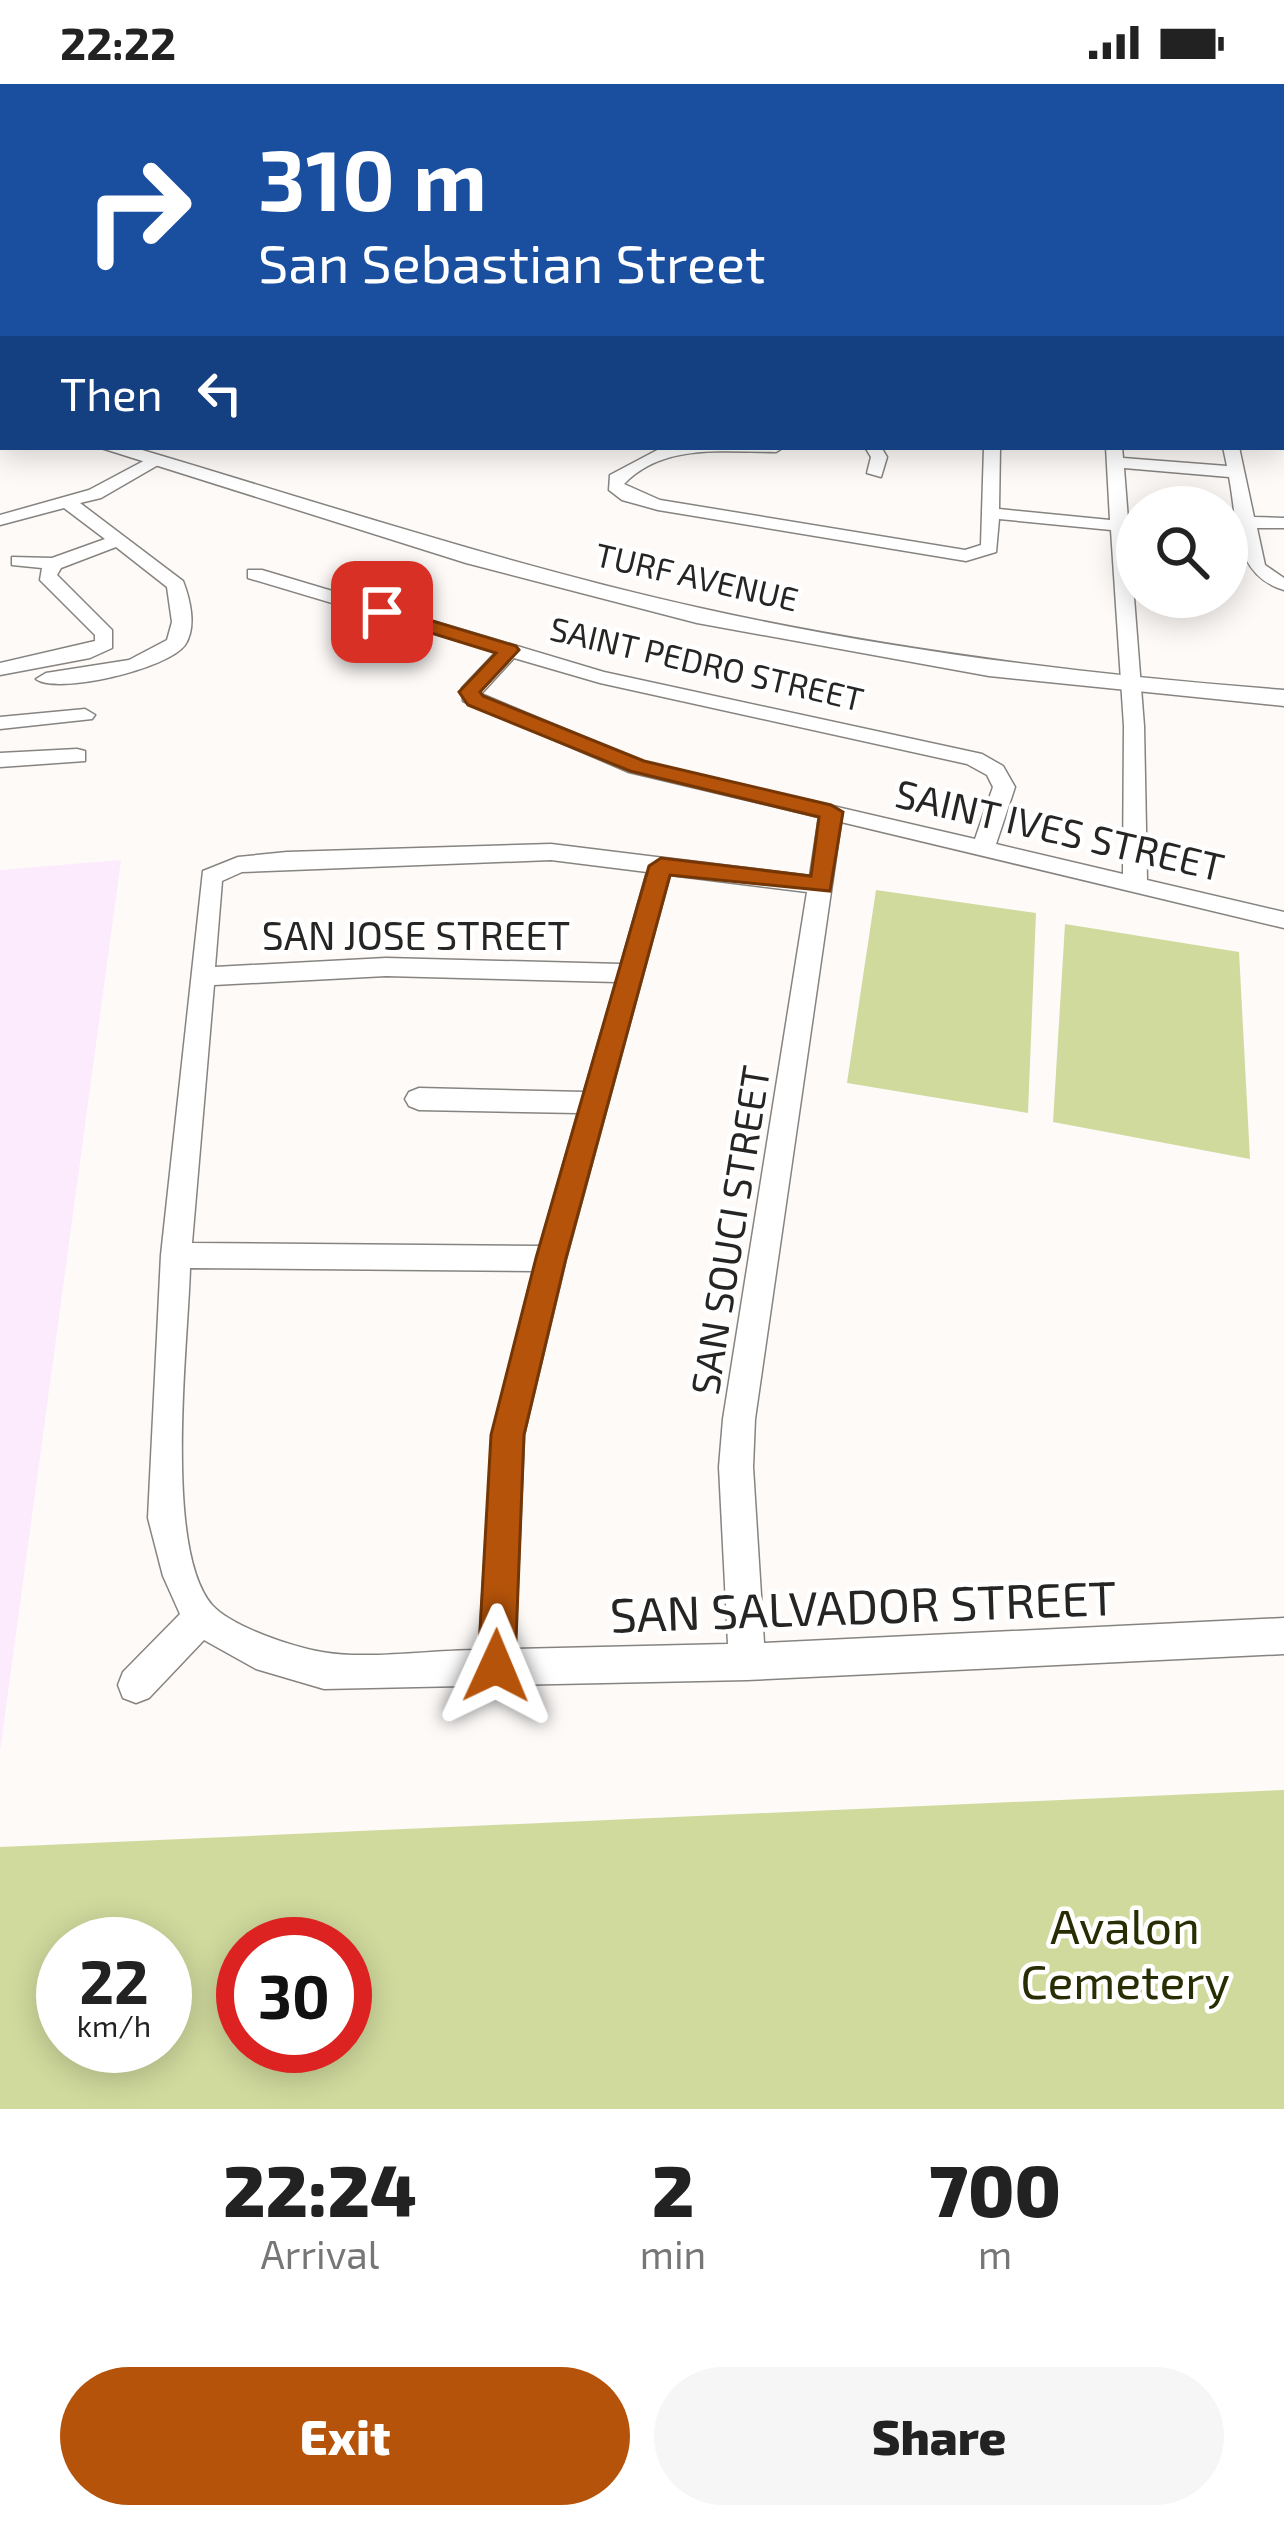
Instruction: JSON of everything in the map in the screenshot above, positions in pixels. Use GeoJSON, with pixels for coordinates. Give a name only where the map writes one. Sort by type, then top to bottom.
{"type":"FeatureCollection","features":[{"type":"Feature","properties":{"kind":"main road","name":"TURF AVENUE"},"geometry":{"type":"LineString","coordinates":[[120,450],[538,575],[699,616],[895,655],[1284,698]]}},
{"type":"Feature","properties":{"kind":"street"},"geometry":{"type":"LineString","coordinates":[[673,450],[622,475],[615,486],[628,496],[658,505],[955,556],[977,555],[990,548],[992,450]]}},
{"type":"Feature","properties":{"kind":"street"},"geometry":{"type":"LineString","coordinates":[[875,450],[879,457],[875,473]]}},
{"type":"Feature","properties":{"kind":"street"},"geometry":{"type":"LineString","coordinates":[[1231,450],[1239,486]]}},
{"type":"Feature","properties":{"kind":"street"},"geometry":{"type":"LineString","coordinates":[[1117,486],[1115,454],[1235,472]]}},
{"type":"Feature","properties":{"kind":"street"},"geometry":{"type":"LineString","coordinates":[[0,520],[69,503],[158,461]]}},
{"type":"Feature","properties":{"kind":"street"},"geometry":{"type":"LineString","coordinates":[[0,684],[124,667],[175,644],[181,626],[176,585],[69,503]]}},
{"type":"Feature","properties":{"kind":"street"},"geometry":{"type":"LineString","coordinates":[[991,513],[1116,526]]}},
{"type":"Feature","properties":{"kind":"street"},"geometry":{"type":"LineString","coordinates":[[1284,523],[1248,522],[1256,567],[1284,584]]}},
{"type":"Feature","properties":{"kind":"street"},"geometry":{"type":"LineString","coordinates":[[18,561],[54,564],[118,540]]}},
{"type":"Feature","properties":{"kind":"street"},"geometry":{"type":"LineString","coordinates":[[0,669],[104,647],[106,634],[47,576],[54,564]]}},
{"type":"Feature","properties":{"kind":"street","name":"SAINT PEDRO STREET"},"geometry":{"type":"LineString","coordinates":[[255,574],[618,682],[901,740],[983,763],[995,771],[1004,787],[984,847]]}},
{"type":"Feature","properties":{"kind":"street"},"geometry":{"type":"LineString","coordinates":[[1126,618],[1135,882]]}},
{"type":"Feature","properties":{"kind":"street","name":"SAINT IVES STREET"},"geometry":{"type":"LineString","coordinates":[[509,650],[470,692],[472,699],[638,766],[1284,920]]}},
{"type":"Feature","properties":{"kind":"street"},"geometry":{"type":"LineString","coordinates":[[0,723],[85,716]]}},
{"type":"Feature","properties":{"kind":"street"},"geometry":{"type":"LineString","coordinates":[[0,760],[77,756]]}},
{"type":"Feature","properties":{"kind":"street","name":"SAN SOUCI STREET"},"geometry":{"type":"LineString","coordinates":[[748,1662],[736,1467],[739,1419],[831,812]]}},
{"type":"Feature","properties":{"kind":"street"},"geometry":{"type":"LineString","coordinates":[[136,1685],[200,1618],[180,1576],[165,1518],[176,1255],[211,877],[250,862],[381,854],[575,853],[821,886]]}},
{"type":"Feature","properties":{"kind":"street"},"geometry":{"type":"LineString","coordinates":[[496,1666],[508,1435],[551,1258],[661,866]]}},
{"type":"Feature","properties":{"kind":"street","name":"SAN JOSE STREET"},"geometry":{"type":"LineString","coordinates":[[202,977],[386,967],[631,973]]}},
{"type":"Feature","properties":{"kind":"street"},"geometry":{"type":"LineString","coordinates":[[419,1099],[594,1103]]}},
{"type":"Feature","properties":{"kind":"street"},"geometry":{"type":"LineString","coordinates":[[176,1255],[551,1258]]}},
{"type":"Feature","properties":{"kind":"street","name":"SAN SALVADOR STREET"},"geometry":{"type":"LineString","coordinates":[[200,1618],[256,1651],[323,1671],[748,1662],[1284,1636]]}},
{"type":"Feature","properties":{"kind":"shaded area"},"geometry":{"type":"Polygon","coordinates":[[[121,860],[0,1751],[0,870],[121,860]]]}},
{"type":"Feature","properties":{"kind":"green space"},"geometry":{"type":"Polygon","coordinates":[[[876,890],[1036,913],[1028,1113],[847,1083],[876,890]]]}},
{"type":"Feature","properties":{"kind":"green space"},"geometry":{"type":"Polygon","coordinates":[[[1065,924],[1239,952],[1250,1159],[1053,1122],[1065,924]]]}},
{"type":"Feature","properties":{"kind":"green space","name":"Avalon Cemetery"},"geometry":{"type":"Polygon","coordinates":[[[1284,1790],[1284,2109],[0,2109],[0,1847],[1284,1790]]]}},
{"type":"Feature","properties":{"kind":"route"},"geometry":{"type":"LineString","coordinates":[[382,612],[509,650],[470,692],[475,700],[638,766],[831,812],[821,886],[661,866],[551,1258],[508,1435],[496,1666]]}}]}
